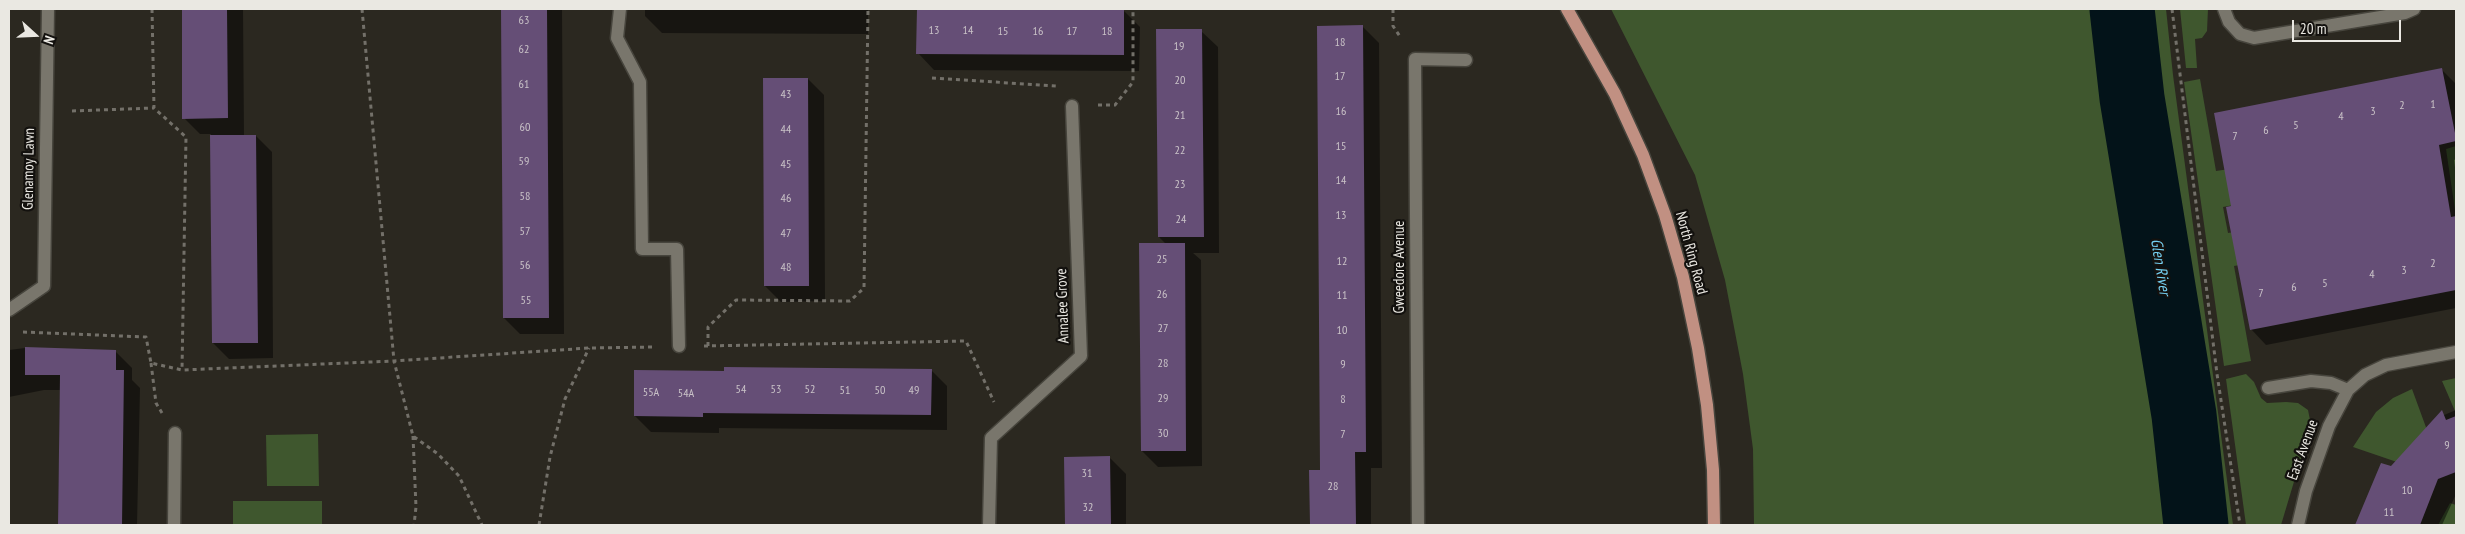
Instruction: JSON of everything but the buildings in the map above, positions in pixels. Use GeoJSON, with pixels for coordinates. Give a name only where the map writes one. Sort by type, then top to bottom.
{"type":"FeatureCollection","features":[{"type":"Feature","properties":{"kind":"main road","name":"North Ring Road"},"geometry":{"type":"LineString","coordinates":[[1567,9],[1615,94],[1643,155],[1665,215],[1680,268],[1698,348],[1707,405],[1713,470],[1714,525]]}},
{"type":"Feature","properties":{"kind":"street","name":"Glenamoy Lawn"},"geometry":{"type":"LineString","coordinates":[[9,310],[44,286],[48,9]]}},
{"type":"Feature","properties":{"kind":"street"},"geometry":{"type":"LineString","coordinates":[[620,9],[617,38],[640,82],[642,250],[677,249],[679,346]]}},
{"type":"Feature","properties":{"kind":"street"},"geometry":{"type":"LineString","coordinates":[[2224,9],[2229,22],[2240,34],[2254,38],[2405,13],[2414,9]]}},
{"type":"Feature","properties":{"kind":"street"},"geometry":{"type":"LineString","coordinates":[[1415,59],[1466,60]]}},
{"type":"Feature","properties":{"kind":"street","name":"Gweedore Avenue"},"geometry":{"type":"LineString","coordinates":[[1415,59],[1418,525]]}},
{"type":"Feature","properties":{"kind":"street","name":"Annalee Grove"},"geometry":{"type":"LineString","coordinates":[[989,525],[991,438],[1081,356],[1072,106]]}},
{"type":"Feature","properties":{"kind":"street","name":"East Avenue"},"geometry":{"type":"LineString","coordinates":[[2298,525],[2306,491],[2329,426],[2348,390],[2364,375],[2386,365],[2456,352]]}},
{"type":"Feature","properties":{"kind":"street"},"geometry":{"type":"LineString","coordinates":[[2268,388],[2311,381],[2331,382],[2348,390]]}},
{"type":"Feature","properties":{"kind":"street"},"geometry":{"type":"LineString","coordinates":[[174,525],[175,433]]}},
{"type":"Feature","properties":{"kind":"path"},"geometry":{"type":"LineString","coordinates":[[152,9],[154,108]]}},
{"type":"Feature","properties":{"kind":"path"},"geometry":{"type":"LineString","coordinates":[[362,9],[394,361],[413,436],[416,488],[414,525]]}},
{"type":"Feature","properties":{"kind":"path"},"geometry":{"type":"LineString","coordinates":[[708,346],[708,327],[736,300],[850,301],[864,288],[868,9]]}},
{"type":"Feature","properties":{"kind":"path"},"geometry":{"type":"LineString","coordinates":[[932,78],[1055,85],[1072,106],[1115,105],[1133,82],[1133,9]]}},
{"type":"Feature","properties":{"kind":"path"},"geometry":{"type":"LineString","coordinates":[[1393,9],[1393,26],[1415,59]]}},
{"type":"Feature","properties":{"kind":"path"},"geometry":{"type":"LineString","coordinates":[[2172,9],[2218,374],[2240,525]]}},
{"type":"Feature","properties":{"kind":"path"},"geometry":{"type":"LineString","coordinates":[[46,112],[154,108],[186,137],[182,370]]}},
{"type":"Feature","properties":{"kind":"path"},"geometry":{"type":"LineString","coordinates":[[18,332],[146,337],[156,403],[175,433]]}},
{"type":"Feature","properties":{"kind":"path"},"geometry":{"type":"LineString","coordinates":[[151,363],[182,370],[394,361],[589,348],[966,342],[1004,425]]}},
{"type":"Feature","properties":{"kind":"path"},"geometry":{"type":"LineString","coordinates":[[539,525],[550,457],[566,399],[589,348]]}},
{"type":"Feature","properties":{"kind":"path"},"geometry":{"type":"LineString","coordinates":[[413,436],[438,454],[460,476],[482,525]]}},
{"type":"Feature","properties":{"kind":"green space"},"geometry":{"type":"Polygon","coordinates":[[[1611,9],[2166,9],[2173,75],[2233,525],[1754,525],[1753,449],[1743,374],[1725,280],[1695,175],[1611,9]]]}},
{"type":"Feature","properties":{"kind":"green space"},"geometry":{"type":"Polygon","coordinates":[[[2180,9],[2208,9],[2207,31],[2202,38],[2195,39],[2197,68],[2186,68],[2180,9]]]}},
{"type":"Feature","properties":{"kind":"green space"},"geometry":{"type":"Polygon","coordinates":[[[2200,79],[2216,171],[2256,165],[2274,259],[2234,266],[2251,361],[2224,366],[2184,82],[2200,79]],[[2234,205],[2223,207],[2228,233],[2239,231],[2234,205]]]}},
{"type":"Feature","properties":{"kind":"green space"},"geometry":{"type":"Polygon","coordinates":[[[2456,146],[2456,210],[2455,210],[2446,149],[2456,146]]]}},
{"type":"Feature","properties":{"kind":"green space"},"geometry":{"type":"Polygon","coordinates":[[[2246,374],[2254,382],[2261,398],[2267,403],[2298,403],[2308,410],[2311,425],[2281,525],[2246,525],[2226,379],[2246,374]]]}},
{"type":"Feature","properties":{"kind":"green space"},"geometry":{"type":"Polygon","coordinates":[[[2456,378],[2456,410],[2455,411],[2442,381],[2456,378]]]}},
{"type":"Feature","properties":{"kind":"green space"},"geometry":{"type":"Polygon","coordinates":[[[2412,389],[2427,430],[2429,473],[2353,447],[2376,412],[2393,398],[2412,389]]]}},
{"type":"Feature","properties":{"kind":"green space"},"geometry":{"type":"Polygon","coordinates":[[[318,434],[319,486],[267,486],[266,435],[318,434]]]}},
{"type":"Feature","properties":{"kind":"green space"},"geometry":{"type":"Polygon","coordinates":[[[233,501],[322,501],[322,525],[233,525],[233,501]]]}},
{"type":"Feature","properties":{"kind":"green space"},"geometry":{"type":"Polygon","coordinates":[[[2450,503],[2456,505],[2456,525],[2438,525],[2450,503]]]}},
{"type":"Feature","properties":{"kind":"waterway","name":"Glen River"},"geometry":{"type":"LineString","coordinates":[[2122,9],[2132,98],[2184,415],[2196,525]]}}]}
